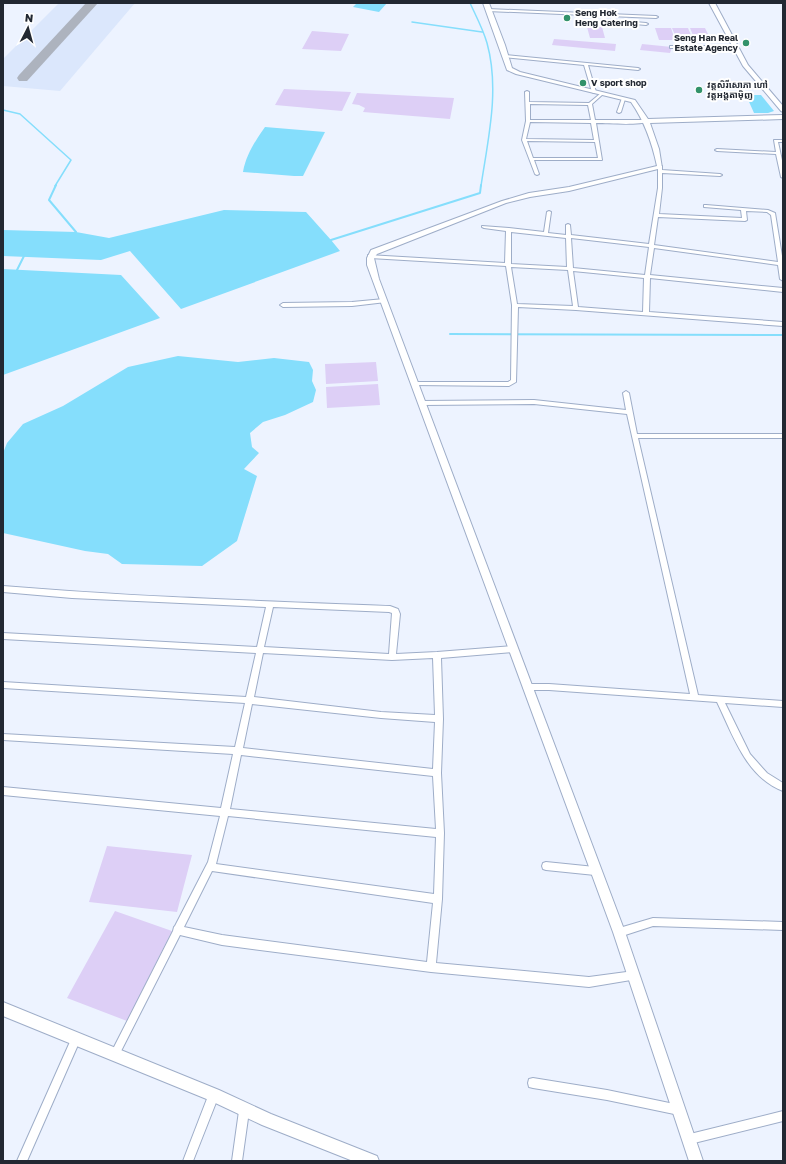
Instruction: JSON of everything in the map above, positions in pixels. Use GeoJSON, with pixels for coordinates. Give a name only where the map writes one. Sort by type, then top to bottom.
{"type":"FeatureCollection","features":[{"type":"Feature","properties":{"kind":"street"},"geometry":{"type":"LineString","coordinates":[[486,3],[509,69],[633,102],[646,121],[655,144],[660,169],[660,188],[647,276],[646,314]]}},
{"type":"Feature","properties":{"kind":"street"},"geometry":{"type":"LineString","coordinates":[[712,3],[746,66],[783,110]]}},
{"type":"Feature","properties":{"kind":"street"},"geometry":{"type":"LineString","coordinates":[[488,10],[656,17]]}},
{"type":"Feature","properties":{"kind":"street"},"geometry":{"type":"LineString","coordinates":[[618,21],[619,15]]}},
{"type":"Feature","properties":{"kind":"street"},"geometry":{"type":"LineString","coordinates":[[612,21],[646,24]]}},
{"type":"Feature","properties":{"kind":"street"},"geometry":{"type":"LineString","coordinates":[[671,47],[736,47]]}},
{"type":"Feature","properties":{"kind":"street"},"geometry":{"type":"LineString","coordinates":[[505,56],[638,69]]}},
{"type":"Feature","properties":{"kind":"street"},"geometry":{"type":"LineString","coordinates":[[586,64],[594,92]]}},
{"type":"Feature","properties":{"kind":"street"},"geometry":{"type":"LineString","coordinates":[[527,92],[528,121],[524,140],[537,174]]}},
{"type":"Feature","properties":{"kind":"street"},"geometry":{"type":"LineString","coordinates":[[528,103],[590,104],[601,94]]}},
{"type":"Feature","properties":{"kind":"street"},"geometry":{"type":"LineString","coordinates":[[619,112],[623,99]]}},
{"type":"Feature","properties":{"kind":"street"},"geometry":{"type":"LineString","coordinates":[[531,159],[599,160],[601,158],[590,104]]}},
{"type":"Feature","properties":{"kind":"street"},"geometry":{"type":"LineString","coordinates":[[528,121],[593,122],[783,117]]}},
{"type":"Feature","properties":{"kind":"street"},"geometry":{"type":"LineString","coordinates":[[524,140],[597,141]]}},
{"type":"Feature","properties":{"kind":"street"},"geometry":{"type":"LineString","coordinates":[[783,141],[776,141],[783,177]]}},
{"type":"Feature","properties":{"kind":"street"},"geometry":{"type":"LineString","coordinates":[[717,150],[778,153]]}},
{"type":"Feature","properties":{"kind":"street"},"geometry":{"type":"LineString","coordinates":[[696,1161],[690,1139],[619,932],[375,279],[370,256],[374,252],[504,202],[529,195],[568,189],[660,169],[720,175]]}},
{"type":"Feature","properties":{"kind":"street"},"geometry":{"type":"LineString","coordinates":[[706,206],[772,212],[783,278]]}},
{"type":"Feature","properties":{"kind":"street"},"geometry":{"type":"LineString","coordinates":[[656,215],[745,220],[742,209]]}},
{"type":"Feature","properties":{"kind":"street"},"geometry":{"type":"LineString","coordinates":[[546,233],[550,212]]}},
{"type":"Feature","properties":{"kind":"street"},"geometry":{"type":"LineString","coordinates":[[568,225],[570,269],[576,308]]}},
{"type":"Feature","properties":{"kind":"street"},"geometry":{"type":"LineString","coordinates":[[484,227],[652,246],[781,264]]}},
{"type":"Feature","properties":{"kind":"street"},"geometry":{"type":"LineString","coordinates":[[415,384],[511,383],[514,381],[515,305],[508,264],[509,229]]}},
{"type":"Feature","properties":{"kind":"street"},"geometry":{"type":"LineString","coordinates":[[370,256],[570,269],[783,290]]}},
{"type":"Feature","properties":{"kind":"street"},"geometry":{"type":"LineString","coordinates":[[283,305],[352,304],[384,301]]}},
{"type":"Feature","properties":{"kind":"street"},"geometry":{"type":"LineString","coordinates":[[515,305],[576,308],[783,324]]}},
{"type":"Feature","properties":{"kind":"street"},"geometry":{"type":"LineString","coordinates":[[626,393],[695,697]]}},
{"type":"Feature","properties":{"kind":"street"},"geometry":{"type":"LineString","coordinates":[[422,403],[534,402],[630,412]]}},
{"type":"Feature","properties":{"kind":"street"},"geometry":{"type":"LineString","coordinates":[[635,436],[783,436]]}},
{"type":"Feature","properties":{"kind":"street"},"geometry":{"type":"LineString","coordinates":[[3,589],[72,595],[270,605],[390,609],[395,611],[396,614],[392,657]]}},
{"type":"Feature","properties":{"kind":"street"},"geometry":{"type":"LineString","coordinates":[[115,1054],[210,867],[226,811],[270,605]]}},
{"type":"Feature","properties":{"kind":"street"},"geometry":{"type":"LineString","coordinates":[[3,636],[392,657],[513,649]]}},
{"type":"Feature","properties":{"kind":"street"},"geometry":{"type":"LineString","coordinates":[[431,967],[438,899],[440,833],[437,773],[440,719],[437,655]]}},
{"type":"Feature","properties":{"kind":"street"},"geometry":{"type":"LineString","coordinates":[[3,685],[250,700],[381,715],[440,719]]}},
{"type":"Feature","properties":{"kind":"street"},"geometry":{"type":"LineString","coordinates":[[527,687],[783,704]]}},
{"type":"Feature","properties":{"kind":"street"},"geometry":{"type":"LineString","coordinates":[[719,699],[747,756],[764,776],[783,787]]}},
{"type":"Feature","properties":{"kind":"street"},"geometry":{"type":"LineString","coordinates":[[3,736],[238,751],[437,773]]}},
{"type":"Feature","properties":{"kind":"street"},"geometry":{"type":"LineString","coordinates":[[3,791],[226,811],[440,833]]}},
{"type":"Feature","properties":{"kind":"street"},"geometry":{"type":"LineString","coordinates":[[546,866],[596,871]]}},
{"type":"Feature","properties":{"kind":"street"},"geometry":{"type":"LineString","coordinates":[[210,867],[438,899]]}},
{"type":"Feature","properties":{"kind":"street"},"geometry":{"type":"LineString","coordinates":[[619,932],[653,922],[783,926]]}},
{"type":"Feature","properties":{"kind":"street"},"geometry":{"type":"LineString","coordinates":[[178,930],[222,940],[431,967],[590,982],[634,976]]}},
{"type":"Feature","properties":{"kind":"street"},"geometry":{"type":"LineString","coordinates":[[3,1009],[214,1095],[244,1111],[372,1161]]}},
{"type":"Feature","properties":{"kind":"street"},"geometry":{"type":"LineString","coordinates":[[22,1161],[76,1038]]}},
{"type":"Feature","properties":{"kind":"street"},"geometry":{"type":"LineString","coordinates":[[533,1083],[607,1095],[679,1110]]}},
{"type":"Feature","properties":{"kind":"street"},"geometry":{"type":"LineString","coordinates":[[188,1161],[214,1095]]}},
{"type":"Feature","properties":{"kind":"street"},"geometry":{"type":"LineString","coordinates":[[237,1161],[244,1111]]}},
{"type":"Feature","properties":{"kind":"street"},"geometry":{"type":"LineString","coordinates":[[690,1139],[783,1116]]}},
{"type":"Feature","properties":{"kind":"shaded area"},"geometry":{"type":"Polygon","coordinates":[[[59,3],[135,3],[60,91],[3,86],[3,59],[59,3]]]}},
{"type":"Feature","properties":{"kind":"shaded area"},"geometry":{"type":"Polygon","coordinates":[[[587,27],[602,27],[605,38],[590,38],[587,27]]]}},
{"type":"Feature","properties":{"kind":"shaded area"},"geometry":{"type":"Polygon","coordinates":[[[655,28],[671,28],[675,40],[659,40],[655,28]]]}},
{"type":"Feature","properties":{"kind":"shaded area"},"geometry":{"type":"Polygon","coordinates":[[[672,28],[688,28],[693,40],[677,40],[672,28]]]}},
{"type":"Feature","properties":{"kind":"shaded area"},"geometry":{"type":"Polygon","coordinates":[[[690,28],[705,28],[711,40],[695,40],[690,28]]]}},
{"type":"Feature","properties":{"kind":"shaded area"},"geometry":{"type":"Polygon","coordinates":[[[312,31],[349,34],[341,51],[302,49],[312,31]]]}},
{"type":"Feature","properties":{"kind":"shaded area"},"geometry":{"type":"Polygon","coordinates":[[[554,39],[616,44],[615,51],[552,45],[554,39]]]}},
{"type":"Feature","properties":{"kind":"shaded area"},"geometry":{"type":"Polygon","coordinates":[[[642,44],[672,47],[670,53],[640,50],[642,44]]]}},
{"type":"Feature","properties":{"kind":"shaded area"},"geometry":{"type":"Polygon","coordinates":[[[284,89],[351,92],[342,111],[275,105],[284,89]]]}},
{"type":"Feature","properties":{"kind":"shaded area"},"geometry":{"type":"Polygon","coordinates":[[[357,93],[454,98],[450,119],[363,112],[365,108],[352,104],[357,93]]]}},
{"type":"Feature","properties":{"kind":"shaded area"},"geometry":{"type":"Polygon","coordinates":[[[376,362],[378,381],[326,384],[325,364],[376,362]]]}},
{"type":"Feature","properties":{"kind":"shaded area"},"geometry":{"type":"Polygon","coordinates":[[[378,384],[380,405],[327,408],[326,387],[378,384]]]}},
{"type":"Feature","properties":{"kind":"shaded area"},"geometry":{"type":"Polygon","coordinates":[[[107,846],[192,855],[177,912],[89,902],[107,846]]]}},
{"type":"Feature","properties":{"kind":"shaded area"},"geometry":{"type":"Polygon","coordinates":[[[115,911],[172,931],[127,1021],[67,998],[115,911]]]}},
{"type":"Feature","properties":{"kind":"water"},"geometry":{"type":"Polygon","coordinates":[[[357,3],[387,3],[379,12],[353,7],[357,3]]]}},
{"type":"Feature","properties":{"kind":"water"},"geometry":{"type":"Polygon","coordinates":[[[746,95],[761,95],[774,111],[768,113],[754,113],[746,95]]]}},
{"type":"Feature","properties":{"kind":"water"},"geometry":{"type":"Polygon","coordinates":[[[265,127],[325,132],[303,176],[243,172],[251,148],[265,127]]]}},
{"type":"Feature","properties":{"kind":"water"},"geometry":{"type":"Polygon","coordinates":[[[224,210],[306,212],[340,251],[181,309],[130,251],[101,260],[3,256],[3,230],[76,232],[109,238],[224,210]]]}},
{"type":"Feature","properties":{"kind":"water"},"geometry":{"type":"Polygon","coordinates":[[[3,269],[121,275],[160,318],[3,375],[3,269]]]}},
{"type":"Feature","properties":{"kind":"water"},"geometry":{"type":"Polygon","coordinates":[[[178,356],[238,362],[274,358],[309,362],[313,370],[312,381],[316,390],[313,402],[285,415],[263,422],[250,433],[252,447],[259,453],[244,469],[257,476],[237,541],[202,566],[122,564],[108,554],[85,551],[3,533],[3,453],[7,443],[23,424],[63,406],[128,367],[178,356]]]}},
{"type":"Feature","properties":{"kind":"waterway"},"geometry":{"type":"LineString","coordinates":[[470,3],[487,43],[493,79],[492,114],[481,186]]}},
{"type":"Feature","properties":{"kind":"waterway"},"geometry":{"type":"LineString","coordinates":[[412,22],[482,32]]}},
{"type":"Feature","properties":{"kind":"waterway"},"geometry":{"type":"LineString","coordinates":[[3,110],[20,114],[71,160],[55,186]]}},
{"type":"Feature","properties":{"kind":"waterway"},"geometry":{"type":"LineString","coordinates":[[56,185],[49,200],[76,232]]}},
{"type":"Feature","properties":{"kind":"waterway"},"geometry":{"type":"LineString","coordinates":[[331,240],[480,193],[481,185]]}},
{"type":"Feature","properties":{"kind":"waterway"},"geometry":{"type":"LineString","coordinates":[[17,270],[24,256]]}},
{"type":"Feature","properties":{"kind":"waterway"},"geometry":{"type":"LineString","coordinates":[[450,334],[783,335]]}},
{"type":"Feature","properties":{"kind":"taxiway"},"geometry":{"type":"LineString","coordinates":[[23,78],[92,3]]}},
{"type":"Feature","properties":{"kind":"place","name":"Seng Hok Heng Catering"},"geometry":{"type":"Point","coordinates":[567,18]}},
{"type":"Feature","properties":{"kind":"place","name":"Seng Han Real Estate Agency"},"geometry":{"type":"Point","coordinates":[746,43]}},
{"type":"Feature","properties":{"kind":"place","name":"V sport shop"},"geometry":{"type":"Point","coordinates":[583,83]}},
{"type":"Feature","properties":{"kind":"place","name":"វត្តសិរីសោភា ហៅ វត្តអង្តតាម៉ិញ"},"geometry":{"type":"Point","coordinates":[699,90]}}]}
